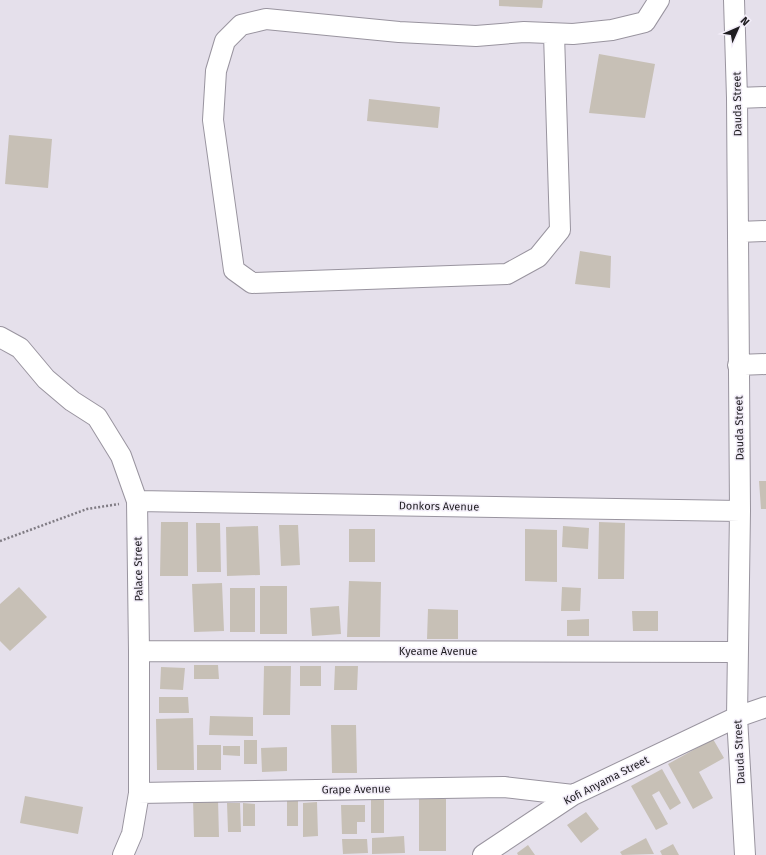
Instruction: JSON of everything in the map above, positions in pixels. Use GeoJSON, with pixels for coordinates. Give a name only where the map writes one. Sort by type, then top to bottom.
{"type":"FeatureCollection","features":[{"type":"Feature","properties":{"kind":"street"},"geometry":{"type":"LineString","coordinates":[[554,34],[560,230],[538,258],[507,274],[252,283],[234,270],[213,120],[216,71],[224,41],[241,25],[266,19],[399,32],[476,36],[524,32],[573,34],[612,30],[645,22],[659,0]]}},
{"type":"Feature","properties":{"kind":"street","name":"Dauda Street"},"geometry":{"type":"LineString","coordinates":[[734,0],[737,98],[740,511],[737,717],[745,855]]}},
{"type":"Feature","properties":{"kind":"street"},"geometry":{"type":"LineString","coordinates":[[737,98],[766,97]]}},
{"type":"Feature","properties":{"kind":"street"},"geometry":{"type":"LineString","coordinates":[[738,232],[766,231]]}},
{"type":"Feature","properties":{"kind":"street","name":"Palace Street"},"geometry":{"type":"LineString","coordinates":[[0,337],[20,348],[46,379],[72,401],[96,417],[121,456],[137,501],[139,793],[132,834],[124,855]]}},
{"type":"Feature","properties":{"kind":"street"},"geometry":{"type":"LineString","coordinates":[[738,365],[766,364]]}},
{"type":"Feature","properties":{"kind":"street","name":"Donkors Avenue"},"geometry":{"type":"LineString","coordinates":[[137,501],[740,511]]}},
{"type":"Feature","properties":{"kind":"street","name":"Kyeame Avenue"},"geometry":{"type":"LineString","coordinates":[[139,650],[737,652]]}},
{"type":"Feature","properties":{"kind":"street","name":"Kofi Anyama Street"},"geometry":{"type":"LineString","coordinates":[[483,855],[573,795],[737,717],[766,707]]}},
{"type":"Feature","properties":{"kind":"street","name":"Grape Avenue"},"geometry":{"type":"LineString","coordinates":[[139,793],[504,787],[573,795]]}},
{"type":"Feature","properties":{"kind":"path"},"geometry":{"type":"LineString","coordinates":[[0,541],[87,509],[137,501]]}},
{"type":"Feature","properties":{"kind":"building"},"geometry":{"type":"Polygon","coordinates":[[[499,0],[543,0],[542,8],[499,6],[499,0]]]}},
{"type":"Feature","properties":{"kind":"building"},"geometry":{"type":"Polygon","coordinates":[[[599,54],[655,64],[645,118],[589,113],[599,54]]]}},
{"type":"Feature","properties":{"kind":"building"},"geometry":{"type":"Polygon","coordinates":[[[369,99],[440,107],[438,128],[367,121],[369,99]]]}},
{"type":"Feature","properties":{"kind":"building"},"geometry":{"type":"Polygon","coordinates":[[[9,135],[52,139],[48,188],[5,184],[9,135]]]}},
{"type":"Feature","properties":{"kind":"building"},"geometry":{"type":"Polygon","coordinates":[[[580,251],[611,256],[610,288],[575,284],[580,251]]]}},
{"type":"Feature","properties":{"kind":"building"},"geometry":{"type":"Polygon","coordinates":[[[759,481],[766,481],[766,509],[761,509],[759,481]]]}},
{"type":"Feature","properties":{"kind":"building"},"geometry":{"type":"Polygon","coordinates":[[[161,522],[188,522],[188,576],[160,576],[161,522]]]}},
{"type":"Feature","properties":{"kind":"building"},"geometry":{"type":"Polygon","coordinates":[[[599,522],[625,523],[624,579],[598,579],[599,522]]]}},
{"type":"Feature","properties":{"kind":"building"},"geometry":{"type":"Polygon","coordinates":[[[196,523],[220,523],[221,572],[197,572],[196,523]]]}},
{"type":"Feature","properties":{"kind":"building"},"geometry":{"type":"Polygon","coordinates":[[[279,525],[298,525],[300,565],[281,566],[279,525]]]}},
{"type":"Feature","properties":{"kind":"building"},"geometry":{"type":"Polygon","coordinates":[[[258,526],[260,575],[227,576],[226,527],[258,526]]]}},
{"type":"Feature","properties":{"kind":"building"},"geometry":{"type":"Polygon","coordinates":[[[563,526],[589,528],[588,549],[562,547],[563,526]]]}},
{"type":"Feature","properties":{"kind":"building"},"geometry":{"type":"Polygon","coordinates":[[[349,529],[375,529],[375,562],[349,562],[349,529]]]}},
{"type":"Feature","properties":{"kind":"building"},"geometry":{"type":"Polygon","coordinates":[[[525,529],[557,530],[557,582],[525,581],[525,529]]]}},
{"type":"Feature","properties":{"kind":"building"},"geometry":{"type":"Polygon","coordinates":[[[349,581],[381,582],[380,637],[347,637],[349,581]]]}},
{"type":"Feature","properties":{"kind":"building"},"geometry":{"type":"Polygon","coordinates":[[[222,583],[224,631],[194,632],[192,584],[222,583]]]}},
{"type":"Feature","properties":{"kind":"building"},"geometry":{"type":"Polygon","coordinates":[[[260,586],[287,586],[287,634],[260,634],[260,586]]]}},
{"type":"Feature","properties":{"kind":"building"},"geometry":{"type":"Polygon","coordinates":[[[19,587],[47,617],[10,651],[0,641],[0,604],[19,587]]]}},
{"type":"Feature","properties":{"kind":"building"},"geometry":{"type":"Polygon","coordinates":[[[562,587],[581,588],[580,611],[561,611],[562,587]]]}},
{"type":"Feature","properties":{"kind":"building"},"geometry":{"type":"Polygon","coordinates":[[[230,588],[255,588],[255,632],[230,632],[230,588]]]}},
{"type":"Feature","properties":{"kind":"building"},"geometry":{"type":"Polygon","coordinates":[[[339,606],[341,634],[312,636],[310,608],[339,606]]]}},
{"type":"Feature","properties":{"kind":"building"},"geometry":{"type":"Polygon","coordinates":[[[428,609],[458,610],[458,639],[427,639],[428,609]]]}},
{"type":"Feature","properties":{"kind":"building"},"geometry":{"type":"Polygon","coordinates":[[[632,611],[658,611],[658,631],[633,631],[632,611]]]}},
{"type":"Feature","properties":{"kind":"building"},"geometry":{"type":"Polygon","coordinates":[[[589,619],[589,636],[567,636],[567,620],[589,619]]]}},
{"type":"Feature","properties":{"kind":"building"},"geometry":{"type":"Polygon","coordinates":[[[194,665],[218,665],[219,679],[194,679],[194,665]]]}},
{"type":"Feature","properties":{"kind":"building"},"geometry":{"type":"Polygon","coordinates":[[[264,666],[291,666],[290,715],[263,715],[264,666]]]}},
{"type":"Feature","properties":{"kind":"building"},"geometry":{"type":"Polygon","coordinates":[[[300,666],[321,666],[321,686],[300,686],[300,666]]]}},
{"type":"Feature","properties":{"kind":"building"},"geometry":{"type":"Polygon","coordinates":[[[335,666],[358,666],[357,690],[334,690],[335,666]]]}},
{"type":"Feature","properties":{"kind":"building"},"geometry":{"type":"Polygon","coordinates":[[[161,667],[185,668],[183,690],[160,689],[161,667]]]}},
{"type":"Feature","properties":{"kind":"building"},"geometry":{"type":"Polygon","coordinates":[[[159,697],[188,697],[189,713],[159,713],[159,697]]]}},
{"type":"Feature","properties":{"kind":"building"},"geometry":{"type":"Polygon","coordinates":[[[210,716],[253,717],[253,736],[209,735],[210,716]]]}},
{"type":"Feature","properties":{"kind":"building"},"geometry":{"type":"Polygon","coordinates":[[[193,718],[194,770],[157,770],[156,719],[193,718]]]}},
{"type":"Feature","properties":{"kind":"building"},"geometry":{"type":"Polygon","coordinates":[[[331,725],[356,725],[357,773],[332,773],[331,725]]]}},
{"type":"Feature","properties":{"kind":"building"},"geometry":{"type":"Polygon","coordinates":[[[713,739],[724,758],[699,772],[713,798],[693,809],[668,764],[713,739]]]}},
{"type":"Feature","properties":{"kind":"building"},"geometry":{"type":"Polygon","coordinates":[[[244,740],[257,740],[257,764],[244,764],[244,740]]]}},
{"type":"Feature","properties":{"kind":"building"},"geometry":{"type":"Polygon","coordinates":[[[197,745],[221,745],[221,770],[197,770],[197,745]]]}},
{"type":"Feature","properties":{"kind":"building"},"geometry":{"type":"Polygon","coordinates":[[[223,746],[240,746],[240,756],[223,755],[223,746]]]}},
{"type":"Feature","properties":{"kind":"building"},"geometry":{"type":"Polygon","coordinates":[[[287,747],[287,771],[262,772],[261,748],[287,747]]]}},
{"type":"Feature","properties":{"kind":"building"},"geometry":{"type":"Polygon","coordinates":[[[662,769],[681,803],[670,810],[659,791],[652,795],[668,824],[656,830],[631,786],[662,769]]]}},
{"type":"Feature","properties":{"kind":"building"},"geometry":{"type":"Polygon","coordinates":[[[25,796],[83,807],[78,834],[20,823],[25,796]]]}},
{"type":"Feature","properties":{"kind":"building"},"geometry":{"type":"Polygon","coordinates":[[[287,797],[298,797],[298,826],[287,826],[287,797]]]}},
{"type":"Feature","properties":{"kind":"building"},"geometry":{"type":"Polygon","coordinates":[[[419,798],[446,799],[446,851],[419,851],[419,798]]]}},
{"type":"Feature","properties":{"kind":"building"},"geometry":{"type":"Polygon","coordinates":[[[193,799],[218,799],[219,837],[194,837],[193,799]]]}},
{"type":"Feature","properties":{"kind":"building"},"geometry":{"type":"Polygon","coordinates":[[[371,799],[384,799],[384,833],[371,833],[371,799]]]}},
{"type":"Feature","properties":{"kind":"building"},"geometry":{"type":"Polygon","coordinates":[[[317,802],[318,836],[303,837],[303,803],[317,802]]]}},
{"type":"Feature","properties":{"kind":"building"},"geometry":{"type":"Polygon","coordinates":[[[227,803],[240,803],[241,832],[228,832],[227,803]]]}},
{"type":"Feature","properties":{"kind":"building"},"geometry":{"type":"Polygon","coordinates":[[[243,803],[255,804],[255,826],[243,826],[243,803]]]}},
{"type":"Feature","properties":{"kind":"building"},"geometry":{"type":"Polygon","coordinates":[[[341,805],[365,805],[365,822],[357,822],[357,834],[342,834],[341,805]]]}},
{"type":"Feature","properties":{"kind":"building"},"geometry":{"type":"Polygon","coordinates":[[[586,812],[599,829],[581,843],[567,825],[586,812]]]}},
{"type":"Feature","properties":{"kind":"building"},"geometry":{"type":"Polygon","coordinates":[[[404,836],[405,853],[372,854],[372,838],[404,836]]]}},
{"type":"Feature","properties":{"kind":"building"},"geometry":{"type":"Polygon","coordinates":[[[646,838],[654,854],[622,855],[620,852],[646,838]]]}},
{"type":"Feature","properties":{"kind":"building"},"geometry":{"type":"Polygon","coordinates":[[[342,839],[367,839],[368,853],[343,854],[342,839]]]}},
{"type":"Feature","properties":{"kind":"building"},"geometry":{"type":"Polygon","coordinates":[[[673,844],[679,855],[662,855],[660,851],[673,844]]]}},
{"type":"Feature","properties":{"kind":"building"},"geometry":{"type":"Polygon","coordinates":[[[528,845],[535,855],[518,855],[517,853],[528,845]]]}}]}
